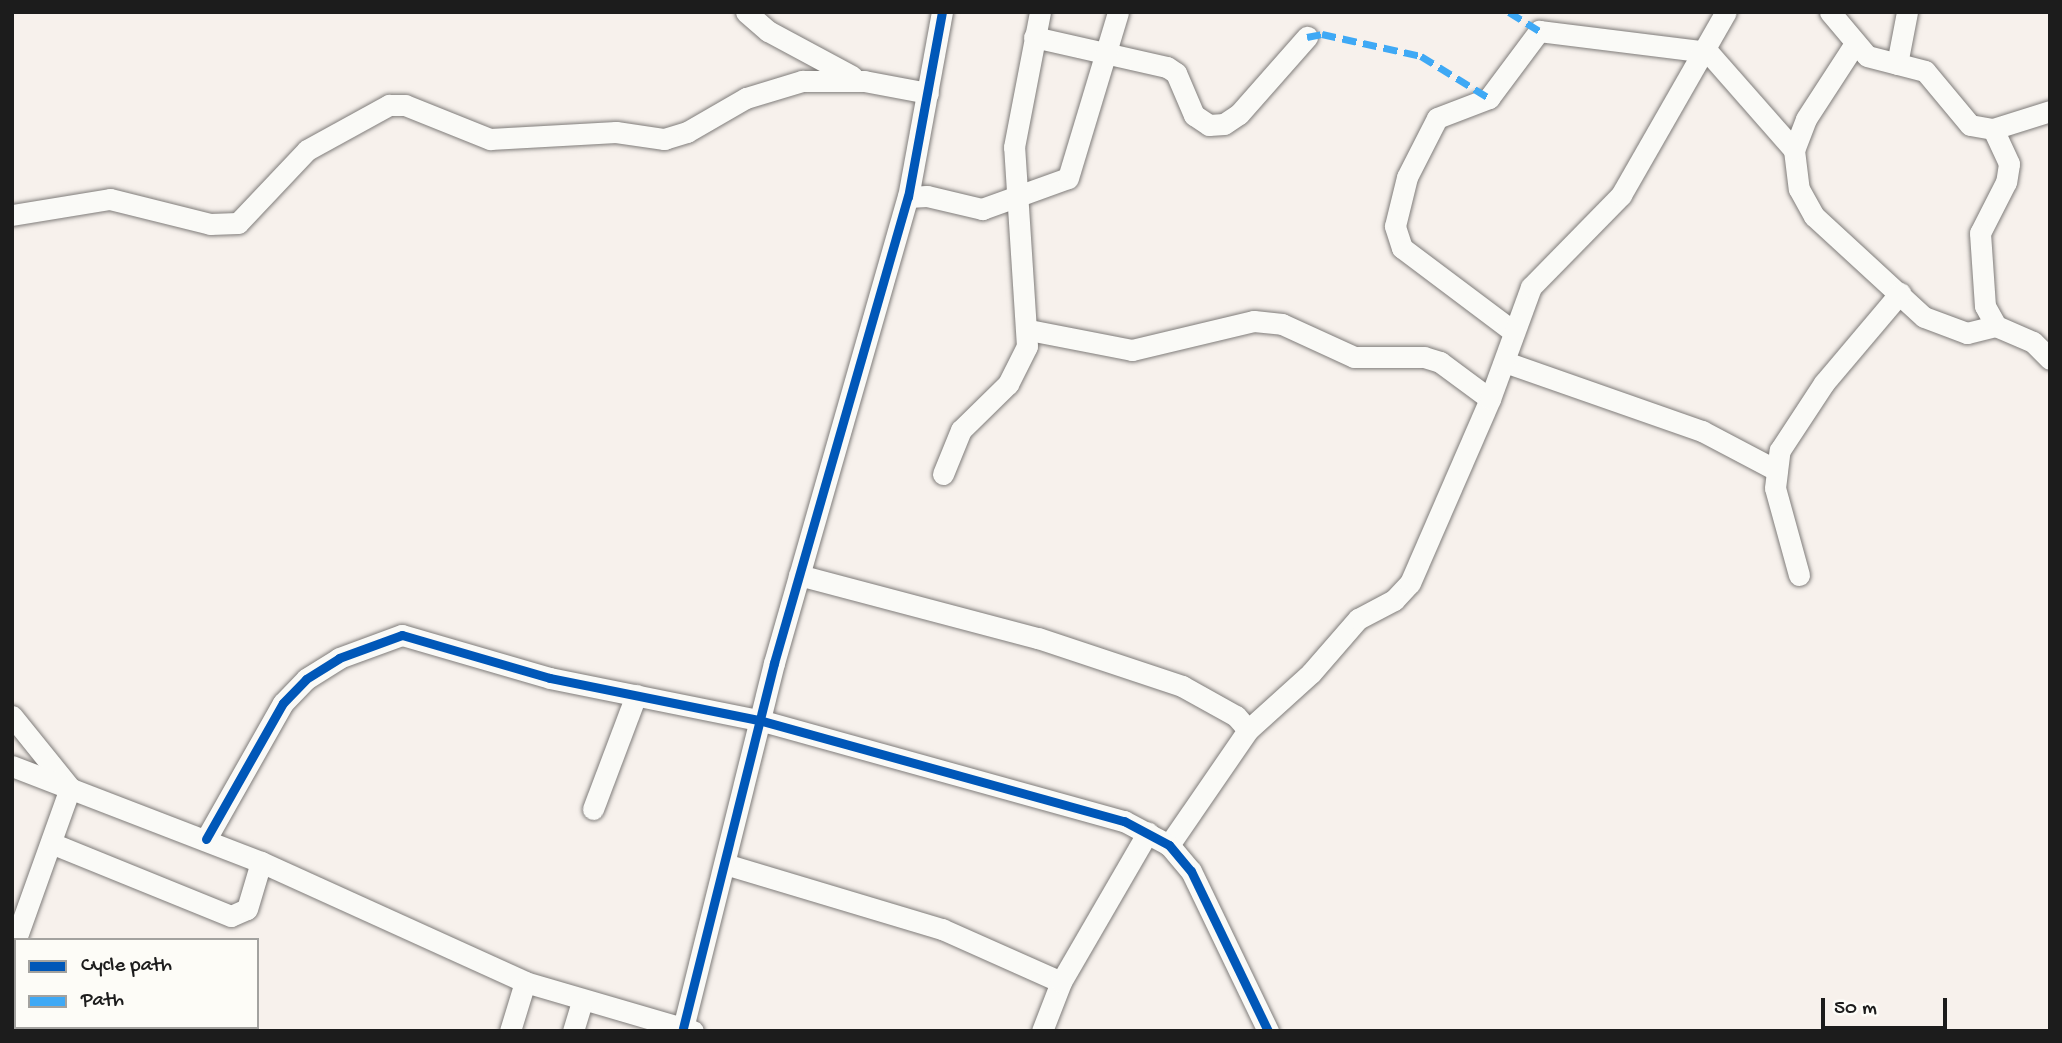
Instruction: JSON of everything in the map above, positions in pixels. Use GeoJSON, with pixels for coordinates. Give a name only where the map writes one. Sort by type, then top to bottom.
{"type":"FeatureCollection","features":[{"type":"Feature","properties":{"kind":"street"},"geometry":{"type":"LineString","coordinates":[[746,12],[780,38],[864,81]]}},
{"type":"Feature","properties":{"kind":"street"},"geometry":{"type":"LineString","coordinates":[[12,766],[261,862],[524,982],[688,1030],[759,720],[908,197],[942,12]]}},
{"type":"Feature","properties":{"kind":"street"},"geometry":{"type":"LineString","coordinates":[[943,474],[961,430],[1020,369],[1029,330],[1015,197],[1015,125],[1040,12]]}},
{"type":"Feature","properties":{"kind":"street"},"geometry":{"type":"LineString","coordinates":[[908,197],[927,195],[982,209],[1068,178],[1109,53],[1118,12]]}},
{"type":"Feature","properties":{"kind":"street"},"geometry":{"type":"LineString","coordinates":[[1169,845],[1248,730],[1311,673],[1358,619],[1394,600],[1410,583],[1490,399],[1531,287],[1621,195],[1708,52],[1726,12]]}},
{"type":"Feature","properties":{"kind":"street"},"geometry":{"type":"LineString","coordinates":[[1830,12],[1854,45],[1867,56],[1925,71],[1956,114],[1970,125],[1993,129],[2050,111]]}},
{"type":"Feature","properties":{"kind":"street"},"geometry":{"type":"LineString","coordinates":[[1897,64],[1907,12]]}},
{"type":"Feature","properties":{"kind":"street"},"geometry":{"type":"LineString","coordinates":[[1514,332],[1402,248],[1396,239],[1397,205],[1437,118],[1489,98],[1539,31],[1708,52],[1794,150]]}},
{"type":"Feature","properties":{"kind":"street"},"geometry":{"type":"LineString","coordinates":[[1034,37],[1109,53],[1176,73],[1194,115],[1209,125],[1224,124],[1307,37]]}},
{"type":"Feature","properties":{"kind":"street"},"geometry":{"type":"LineString","coordinates":[[1854,45],[1806,119],[1794,150],[1799,189],[1814,216],[1924,317],[1952,331],[1996,326],[2021,335],[2050,359]]}},
{"type":"Feature","properties":{"kind":"street"},"geometry":{"type":"LineString","coordinates":[[12,215],[110,199],[210,224],[238,223],[307,150],[388,105],[405,105],[490,139],[616,132],[664,139],[687,132],[746,98],[802,81],[864,81],[928,93]]}},
{"type":"Feature","properties":{"kind":"street"},"geometry":{"type":"LineString","coordinates":[[1993,129],[2009,163],[2006,182],[1980,233],[1986,306],[1996,326]]}},
{"type":"Feature","properties":{"kind":"street"},"geometry":{"type":"LineString","coordinates":[[1800,575],[1774,469],[1788,435],[1824,383],[1900,293]]}},
{"type":"Feature","properties":{"kind":"street"},"geometry":{"type":"LineString","coordinates":[[1029,330],[1132,350],[1254,321],[1282,324],[1354,357],[1424,356],[1440,362],[1490,399]]}},
{"type":"Feature","properties":{"kind":"street"},"geometry":{"type":"LineString","coordinates":[[1505,362],[1702,431],[1774,469]]}},
{"type":"Feature","properties":{"kind":"street"},"geometry":{"type":"LineString","coordinates":[[799,575],[1038,638],[1182,686],[1236,716],[1248,730]]}},
{"type":"Feature","properties":{"kind":"street"},"geometry":{"type":"LineString","coordinates":[[206,839],[284,703],[306,679],[383,638],[402,635],[550,678],[759,720],[1124,821],[1169,845],[1191,871],[1268,1031]]}},
{"type":"Feature","properties":{"kind":"street"},"geometry":{"type":"LineString","coordinates":[[593,809],[636,695]]}},
{"type":"Feature","properties":{"kind":"street"},"geometry":{"type":"LineString","coordinates":[[12,716],[70,788]]}},
{"type":"Feature","properties":{"kind":"street"},"geometry":{"type":"LineString","coordinates":[[16,938],[70,788]]}},
{"type":"Feature","properties":{"kind":"street"},"geometry":{"type":"LineString","coordinates":[[1042,1031],[1061,982],[1148,832]]}},
{"type":"Feature","properties":{"kind":"street"},"geometry":{"type":"LineString","coordinates":[[51,843],[231,916],[247,909],[261,862]]}},
{"type":"Feature","properties":{"kind":"street"},"geometry":{"type":"LineString","coordinates":[[725,864],[942,929],[1061,982]]}},
{"type":"Feature","properties":{"kind":"street"},"geometry":{"type":"LineString","coordinates":[[510,1031],[524,982]]}},
{"type":"Feature","properties":{"kind":"street"},"geometry":{"type":"LineString","coordinates":[[573,1031],[582,1001]]}},
{"type":"Feature","properties":{"kind":"marked path"},"geometry":{"type":"LineString","coordinates":[[1509,12],[1539,31]]}},
{"type":"Feature","properties":{"kind":"marked path"},"geometry":{"type":"LineString","coordinates":[[1307,37],[1322,34],[1421,56],[1489,98]]}},
{"type":"Feature","properties":{"kind":"cycle path"},"geometry":{"type":"LineString","coordinates":[[683,1028],[774,663],[908,197],[942,12]]}},
{"type":"Feature","properties":{"kind":"cycle path"},"geometry":{"type":"LineString","coordinates":[[206,839],[283,703],[306,679],[339,658],[402,635],[550,678],[759,720],[1124,821],[1169,845],[1191,871],[1268,1031]]}}]}
